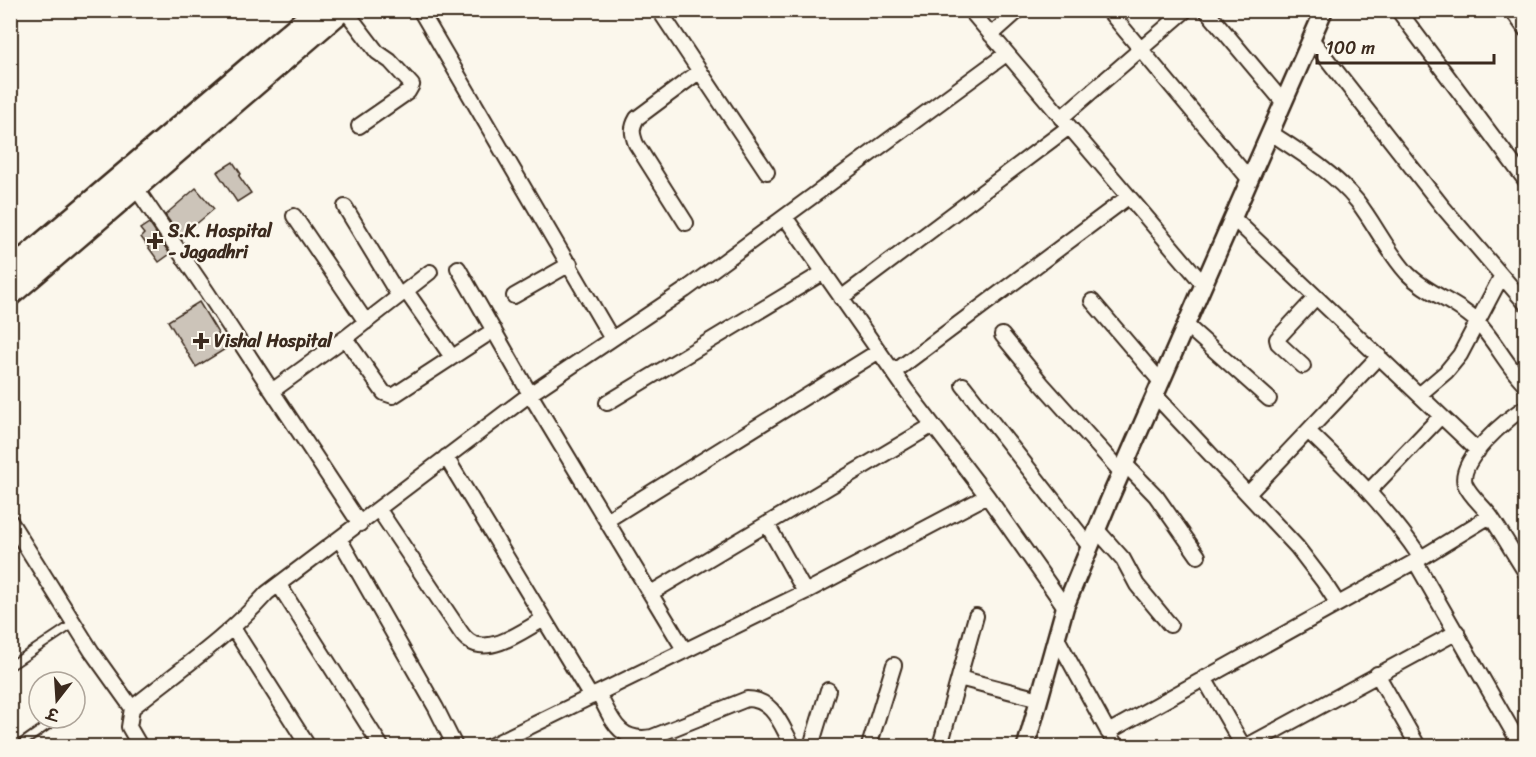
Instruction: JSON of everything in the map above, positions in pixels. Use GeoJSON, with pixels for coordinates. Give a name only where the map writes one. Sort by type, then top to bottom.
{"type":"FeatureCollection","features":[{"type":"Feature","properties":{"kind":"main road"},"geometry":{"type":"LineString","coordinates":[[10,296],[136,188],[330,13]]}},
{"type":"Feature","properties":{"kind":"main road"},"geometry":{"type":"LineString","coordinates":[[10,271],[330,13]]}},
{"type":"Feature","properties":{"kind":"street"},"geometry":{"type":"LineString","coordinates":[[420,10],[612,339]]}},
{"type":"Feature","properties":{"kind":"street"},"geometry":{"type":"LineString","coordinates":[[659,10],[767,172]]}},
{"type":"Feature","properties":{"kind":"street"},"geometry":{"type":"LineString","coordinates":[[970,10],[1204,285]]}},
{"type":"Feature","properties":{"kind":"street"},"geometry":{"type":"LineString","coordinates":[[991,35],[1019,10]]}},
{"type":"Feature","properties":{"kind":"street"},"geometry":{"type":"LineString","coordinates":[[1108,10],[1250,180]]}},
{"type":"Feature","properties":{"kind":"street"},"geometry":{"type":"LineString","coordinates":[[841,298],[1065,123],[1186,10]]}},
{"type":"Feature","properties":{"kind":"street"},"geometry":{"type":"LineString","coordinates":[[1206,10],[1284,103]]}},
{"type":"Feature","properties":{"kind":"street"},"geometry":{"type":"LineString","coordinates":[[1026,747],[1065,607],[1123,468],[1324,10]]}},
{"type":"Feature","properties":{"kind":"street"},"geometry":{"type":"LineString","coordinates":[[1398,10],[1526,181]]}},
{"type":"Feature","properties":{"kind":"street"},"geometry":{"type":"LineString","coordinates":[[1512,10],[1526,30]]}},
{"type":"Feature","properties":{"kind":"street"},"geometry":{"type":"LineString","coordinates":[[330,13],[390,61],[412,85],[408,92],[359,126]]}},
{"type":"Feature","properties":{"kind":"street"},"geometry":{"type":"LineString","coordinates":[[1312,40],[1435,197],[1526,304]]}},
{"type":"Feature","properties":{"kind":"street"},"geometry":{"type":"LineString","coordinates":[[140,747],[129,727],[132,708],[233,628],[267,593],[530,394],[685,290],[1006,54]]}},
{"type":"Feature","properties":{"kind":"street"},"geometry":{"type":"LineString","coordinates":[[686,223],[636,144],[632,134],[632,125],[637,118],[700,71]]}},
{"type":"Feature","properties":{"kind":"street"},"geometry":{"type":"LineString","coordinates":[[1271,132],[1342,184],[1358,202],[1408,274],[1426,289],[1465,312],[1478,324],[1514,373],[1526,385]]}},
{"type":"Feature","properties":{"kind":"street"},"geometry":{"type":"LineString","coordinates":[[136,188],[360,524]]}},
{"type":"Feature","properties":{"kind":"street"},"geometry":{"type":"LineString","coordinates":[[894,372],[1128,197]]}},
{"type":"Feature","properties":{"kind":"street"},"geometry":{"type":"LineString","coordinates":[[345,207],[402,293],[452,357]]}},
{"type":"Feature","properties":{"kind":"street"},"geometry":{"type":"LineString","coordinates":[[294,216],[366,322]]}},
{"type":"Feature","properties":{"kind":"street"},"geometry":{"type":"LineString","coordinates":[[785,217],[894,372],[987,496],[1065,607]]}},
{"type":"Feature","properties":{"kind":"street"},"geometry":{"type":"LineString","coordinates":[[1233,218],[1478,451]]}},
{"type":"Feature","properties":{"kind":"street"},"geometry":{"type":"LineString","coordinates":[[514,296],[570,264]]}},
{"type":"Feature","properties":{"kind":"street"},"geometry":{"type":"LineString","coordinates":[[458,268],[530,394],[685,651]]}},
{"type":"Feature","properties":{"kind":"street"},"geometry":{"type":"LineString","coordinates":[[272,391],[430,272]]}},
{"type":"Feature","properties":{"kind":"street"},"geometry":{"type":"LineString","coordinates":[[607,403],[824,272]]}},
{"type":"Feature","properties":{"kind":"street"},"geometry":{"type":"LineString","coordinates":[[1419,395],[1446,372],[1460,355],[1501,277]]}},
{"type":"Feature","properties":{"kind":"street"},"geometry":{"type":"LineString","coordinates":[[1303,366],[1278,343],[1277,339],[1316,297]]}},
{"type":"Feature","properties":{"kind":"street"},"geometry":{"type":"LineString","coordinates":[[1092,301],[1158,388],[1248,494],[1297,547],[1323,580],[1338,604]]}},
{"type":"Feature","properties":{"kind":"street"},"geometry":{"type":"LineString","coordinates":[[1186,325],[1269,399]]}},
{"type":"Feature","properties":{"kind":"street"},"geometry":{"type":"LineString","coordinates":[[345,338],[384,393],[393,396],[494,330]]}},
{"type":"Feature","properties":{"kind":"street"},"geometry":{"type":"LineString","coordinates":[[1002,335],[1123,468],[1156,496],[1198,556]]}},
{"type":"Feature","properties":{"kind":"street"},"geometry":{"type":"LineString","coordinates":[[607,520],[879,351]]}},
{"type":"Feature","properties":{"kind":"street"},"geometry":{"type":"LineString","coordinates":[[1248,494],[1379,356]]}},
{"type":"Feature","properties":{"kind":"street"},"geometry":{"type":"LineString","coordinates":[[963,386],[1090,547]]}},
{"type":"Feature","properties":{"kind":"street"},"geometry":{"type":"LineString","coordinates":[[1526,407],[1512,414],[1478,451],[1466,469],[1464,477],[1466,486],[1490,516],[1526,573]]}},
{"type":"Feature","properties":{"kind":"street"},"geometry":{"type":"LineString","coordinates":[[1369,491],[1442,416]]}},
{"type":"Feature","properties":{"kind":"street"},"geometry":{"type":"LineString","coordinates":[[651,593],[933,425]]}},
{"type":"Feature","properties":{"kind":"street"},"geometry":{"type":"LineString","coordinates":[[1308,431],[1369,491],[1404,532],[1521,747]]}},
{"type":"Feature","properties":{"kind":"street"},"geometry":{"type":"LineString","coordinates":[[446,457],[544,619],[618,729],[628,736],[640,739],[652,737],[747,699],[758,699],[767,704],[790,746]]}},
{"type":"Feature","properties":{"kind":"street"},"geometry":{"type":"LineString","coordinates":[[490,747],[805,592],[987,496]]}},
{"type":"Feature","properties":{"kind":"street"},"geometry":{"type":"LineString","coordinates":[[379,510],[460,631],[470,642],[483,646],[493,644],[544,619]]}},
{"type":"Feature","properties":{"kind":"street"},"geometry":{"type":"LineString","coordinates":[[1108,732],[1418,560],[1490,516]]}},
{"type":"Feature","properties":{"kind":"street"},"geometry":{"type":"LineString","coordinates":[[10,521],[73,624],[132,708]]}},
{"type":"Feature","properties":{"kind":"street"},"geometry":{"type":"LineString","coordinates":[[767,524],[805,592]]}},
{"type":"Feature","properties":{"kind":"street"},"geometry":{"type":"LineString","coordinates":[[1097,530],[1123,559],[1137,585],[1170,625]]}},
{"type":"Feature","properties":{"kind":"street"},"geometry":{"type":"LineString","coordinates":[[340,540],[436,708],[455,747]]}},
{"type":"Feature","properties":{"kind":"street"},"geometry":{"type":"LineString","coordinates":[[279,585],[381,747]]}},
{"type":"Feature","properties":{"kind":"street"},"geometry":{"type":"LineString","coordinates":[[940,747],[976,616]]}},
{"type":"Feature","properties":{"kind":"street"},"geometry":{"type":"LineString","coordinates":[[233,628],[308,747]]}},
{"type":"Feature","properties":{"kind":"street"},"geometry":{"type":"LineString","coordinates":[[1247,747],[1457,632]]}},
{"type":"Feature","properties":{"kind":"street"},"geometry":{"type":"LineString","coordinates":[[1057,638],[1116,747]]}},
{"type":"Feature","properties":{"kind":"street"},"geometry":{"type":"LineString","coordinates":[[869,747],[894,665]]}},
{"type":"Feature","properties":{"kind":"street"},"geometry":{"type":"LineString","coordinates":[[1377,674],[1418,747]]}},
{"type":"Feature","properties":{"kind":"street"},"geometry":{"type":"LineString","coordinates":[[959,678],[1039,699]]}},
{"type":"Feature","properties":{"kind":"street"},"geometry":{"type":"LineString","coordinates":[[1204,678],[1242,747]]}},
{"type":"Feature","properties":{"kind":"street"},"geometry":{"type":"LineString","coordinates":[[811,747],[828,690]]}},
{"type":"Feature","properties":{"kind":"lane"},"geometry":{"type":"LineString","coordinates":[[10,666],[73,624]]}},
{"type":"Feature","properties":{"kind":"lane"},"geometry":{"type":"LineString","coordinates":[[18,747],[41,730]]}},
{"type":"Feature","properties":{"kind":"building"},"geometry":{"type":"Polygon","coordinates":[[[233,162],[241,174],[239,176],[251,193],[237,202],[217,172],[233,162]]]}},
{"type":"Feature","properties":{"kind":"building"},"geometry":{"type":"Polygon","coordinates":[[[196,188],[214,209],[181,237],[165,215],[196,188]]]}},
{"type":"Feature","properties":{"kind":"building"},"geometry":{"type":"Polygon","coordinates":[[[149,223],[170,254],[159,262],[141,237],[144,234],[140,229],[149,223]]]}},
{"type":"Feature","properties":{"kind":"building"},"geometry":{"type":"Polygon","coordinates":[[[199,302],[227,348],[196,367],[168,321],[199,302]]]}},
{"type":"Feature","properties":{"kind":"place","name":"S.K. Hospital - Jagadhri"},"geometry":{"type":"Point","coordinates":[155,241]}},
{"type":"Feature","properties":{"kind":"place","name":"Vishal Hospital"},"geometry":{"type":"Point","coordinates":[201,341]}}]}
